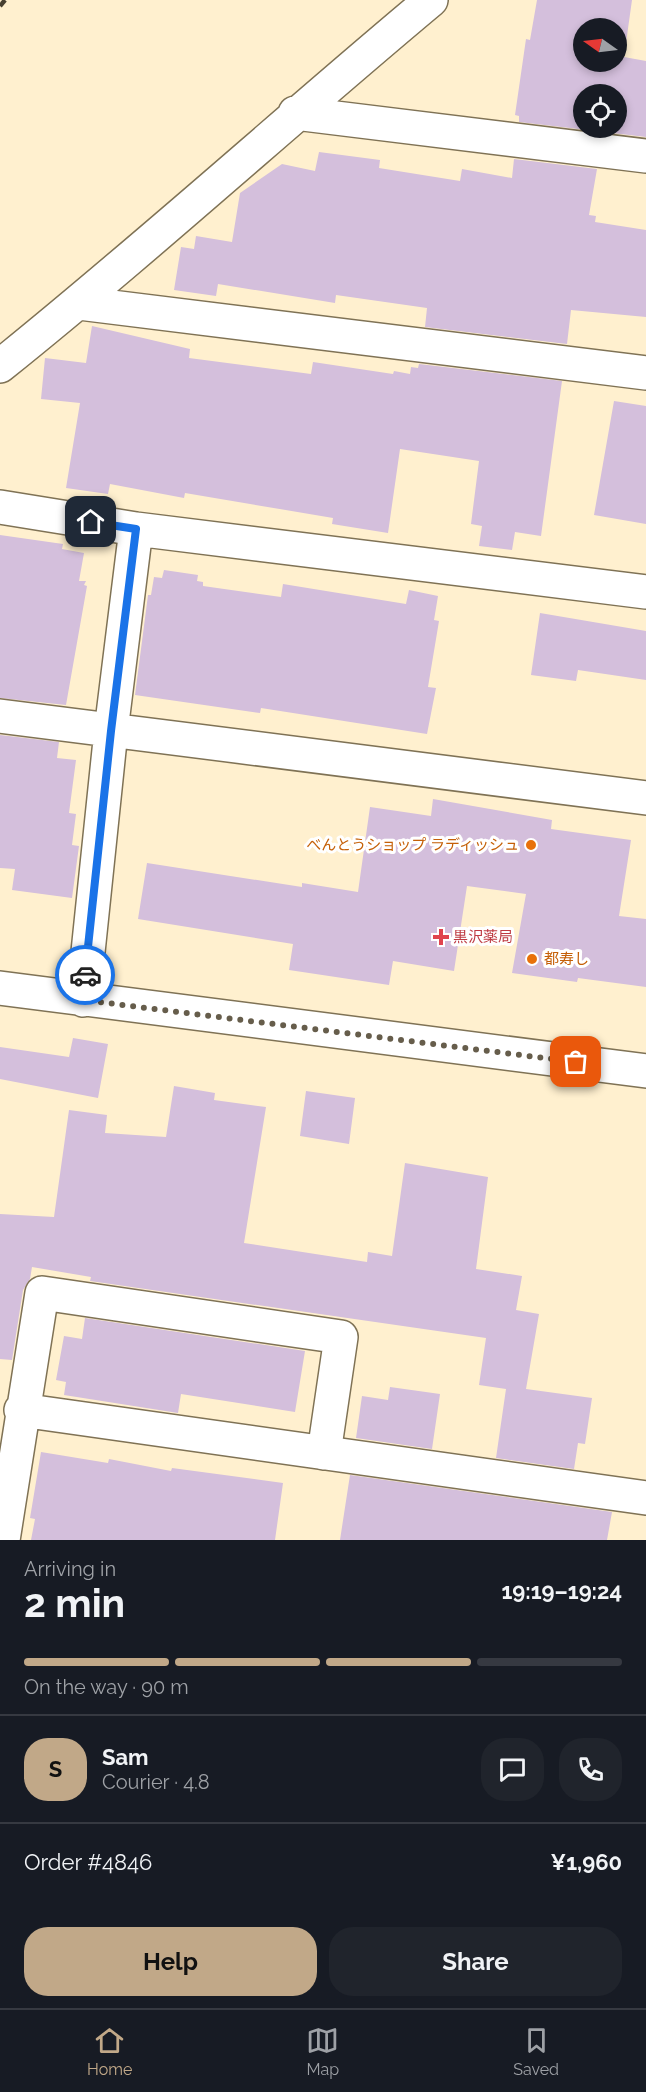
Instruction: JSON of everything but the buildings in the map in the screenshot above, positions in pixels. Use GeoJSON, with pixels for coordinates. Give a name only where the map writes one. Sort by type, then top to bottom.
{"type":"FeatureCollection","features":[{"type":"Feature","properties":{"kind":"street"},"geometry":{"type":"LineString","coordinates":[[0,366],[79,303],[296,113],[431,0]]}},
{"type":"Feature","properties":{"kind":"street"},"geometry":{"type":"LineString","coordinates":[[296,113],[646,156]]}},
{"type":"Feature","properties":{"kind":"street"},"geometry":{"type":"LineString","coordinates":[[79,303],[646,373]]}},
{"type":"Feature","properties":{"kind":"street"},"geometry":{"type":"LineString","coordinates":[[0,507],[136,529],[646,592]]}},
{"type":"Feature","properties":{"kind":"street"},"geometry":{"type":"LineString","coordinates":[[83,1000],[111,731],[136,529]]}},
{"type":"Feature","properties":{"kind":"street"},"geometry":{"type":"LineString","coordinates":[[0,717],[646,798]]}},
{"type":"Feature","properties":{"kind":"street"},"geometry":{"type":"LineString","coordinates":[[0,988],[646,1071]]}},
{"type":"Feature","properties":{"kind":"street"},"geometry":{"type":"LineString","coordinates":[[2,1538],[21,1410],[42,1293],[341,1337],[324,1453]]}},
{"type":"Feature","properties":{"kind":"street"},"geometry":{"type":"LineString","coordinates":[[21,1410],[646,1498]]}},
{"type":"Feature","properties":{"kind":"railway"},"geometry":{"type":"LineString","coordinates":[[0,6],[5,0]]}},
{"type":"Feature","properties":{"kind":"way so far"},"geometry":{"type":"LineString","coordinates":[[85,975],[83,1000],[576,1062]]}},
{"type":"Feature","properties":{"kind":"place","name":"べんとうショップ ラディッシュ"},"geometry":{"type":"Point","coordinates":[531,845]}},
{"type":"Feature","properties":{"kind":"place","name":"黒沢薬局"},"geometry":{"type":"Point","coordinates":[441,937]}},
{"type":"Feature","properties":{"kind":"place","name":"都寿し"},"geometry":{"type":"Point","coordinates":[532,959]}},
{"type":"Feature","properties":{"kind":"route"},"geometry":{"type":"LineString","coordinates":[[85,975],[111,731],[136,529],[91,522]]}}]}
